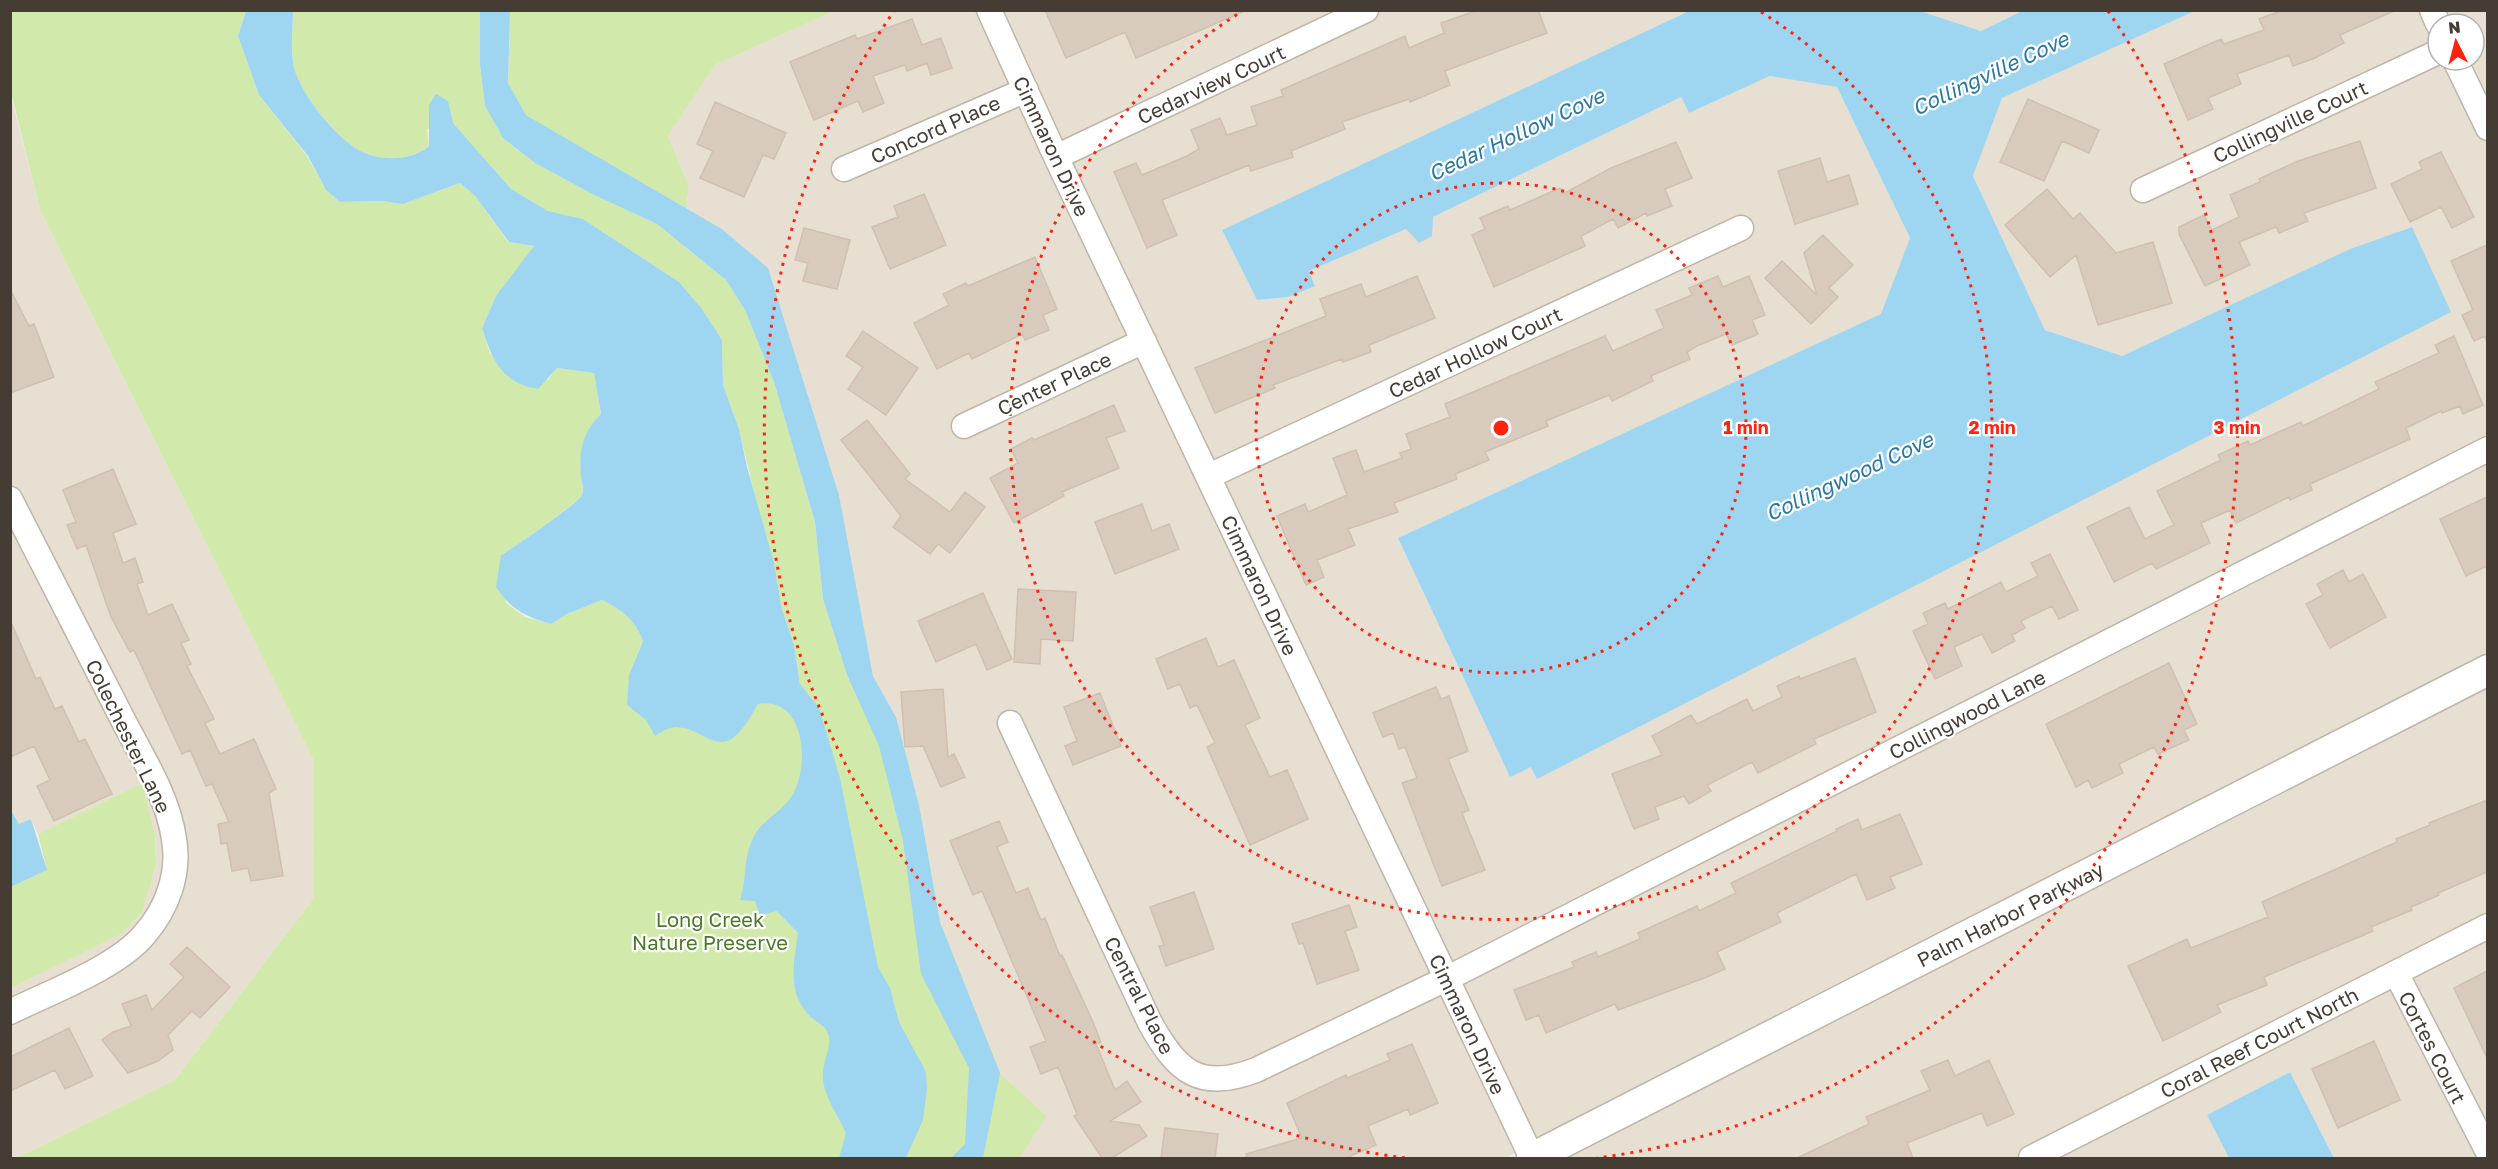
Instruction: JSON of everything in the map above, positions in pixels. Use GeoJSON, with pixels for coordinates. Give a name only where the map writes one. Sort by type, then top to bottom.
{"type":"FeatureCollection","features":[{"type":"Feature","properties":{"kind":"street","name":"Cimmaron Drive"},"geometry":{"type":"LineString","coordinates":[[989,10],[1056,157],[1532,1158]]}},
{"type":"Feature","properties":{"kind":"street","name":"Cedarview Court"},"geometry":{"type":"LineString","coordinates":[[1056,157],[1366,10]]}},
{"type":"Feature","properties":{"kind":"street","name":"Collingville Court"},"geometry":{"type":"LineString","coordinates":[[2143,190],[2426,58]]}},
{"type":"Feature","properties":{"kind":"street"},"geometry":{"type":"LineString","coordinates":[[2461,72],[2487,128]]}},
{"type":"Feature","properties":{"kind":"street","name":"Concord Place"},"geometry":{"type":"LineString","coordinates":[[844,169],[1026,90]]}},
{"type":"Feature","properties":{"kind":"street","name":"Cedar Hollow Court"},"geometry":{"type":"LineString","coordinates":[[1209,476],[1741,228]]}},
{"type":"Feature","properties":{"kind":"street","name":"Center Place"},"geometry":{"type":"LineString","coordinates":[[963,426],[1144,341]]}},
{"type":"Feature","properties":{"kind":"street","name":"Collingwood Lane"},"geometry":{"type":"LineString","coordinates":[[1446,979],[2487,449]]}},
{"type":"Feature","properties":{"kind":"street","name":"Colechester Lane"},"geometry":{"type":"LineString","coordinates":[[10,499],[159,792],[174,837],[176,856],[174,874],[164,908],[137,942],[119,957],[10,1011]]}},
{"type":"Feature","properties":{"kind":"street","name":"Palm Harbor Parkway"},"geometry":{"type":"LineString","coordinates":[[1532,1158],[2487,670]]}},
{"type":"Feature","properties":{"kind":"street","name":"Central Place"},"geometry":{"type":"LineString","coordinates":[[1010,723],[1150,1023],[1171,1058],[1188,1072],[1198,1077],[1222,1080],[1243,1075],[1446,979]]}},
{"type":"Feature","properties":{"kind":"street","name":"Coral Reef Court North"},"geometry":{"type":"LineString","coordinates":[[2031,1158],[2067,1150],[2487,926]]}},
{"type":"Feature","properties":{"kind":"street","name":"Cortes Court"},"geometry":{"type":"LineString","coordinates":[[2396,973],[2487,1152]]}},
{"type":"Feature","properties":{"kind":"shaded area"},"geometry":{"type":"Polygon","coordinates":[[[834,11],[1689,11],[1222,230],[1257,300],[1288,297],[1315,285],[1309,271],[1433,217],[1681,97],[1689,113],[1770,76],[1837,86],[1910,238],[1882,314],[1398,538],[1510,777],[2412,227],[2350,249],[2122,356],[2045,330],[1973,176],[2002,98],[2195,11],[2487,11],[2487,658],[1506,1158],[1022,1158],[1021,1156],[1047,1116],[1000,1073],[940,922],[919,805],[896,717],[873,676],[839,495],[768,268],[722,229],[686,208],[689,186],[668,136],[715,65],[834,11]]]}},
{"type":"Feature","properties":{"kind":"shaded area"},"geometry":{"type":"Polygon","coordinates":[[[1920,11],[2022,11],[1981,31],[1920,11]]]}},
{"type":"Feature","properties":{"kind":"shaded area"},"geometry":{"type":"Polygon","coordinates":[[[10,92],[40,210],[313,759],[314,898],[175,1080],[17,1158],[10,1158],[11,988],[122,934],[142,913],[156,865],[155,834],[142,783],[38,834],[31,819],[19,825],[11,808],[10,92]]]}},
{"type":"Feature","properties":{"kind":"shaded area"},"geometry":{"type":"Polygon","coordinates":[[[2487,684],[2487,1158],[2334,1158],[2290,1072],[2207,1115],[2229,1158],[1559,1158],[2487,684]]]}},
{"type":"Feature","properties":{"kind":"green space","name":"Long Creek Nature Preserve"},"geometry":{"type":"Polygon","coordinates":[[[10,11],[246,11],[238,36],[259,95],[307,156],[326,190],[340,202],[381,201],[403,204],[460,183],[475,196],[508,242],[535,246],[496,296],[482,328],[490,354],[548,380],[556,368],[594,373],[601,414],[591,426],[582,448],[582,495],[501,555],[506,603],[525,617],[551,624],[567,614],[602,600],[609,604],[632,621],[643,641],[629,675],[800,684],[794,645],[781,606],[739,429],[723,385],[722,340],[702,309],[679,282],[583,219],[548,211],[511,189],[453,123],[427,129],[429,146],[404,157],[376,157],[350,144],[329,125],[303,89],[294,67],[292,53],[293,11],[480,11],[480,65],[485,106],[503,138],[535,163],[592,194],[657,224],[726,280],[745,310],[774,382],[815,522],[823,599],[847,675],[849,680],[896,717],[919,805],[940,922],[1000,1073],[1047,1116],[1021,1156],[1022,1158],[17,1158],[175,1080],[314,898],[313,759],[40,210],[11,92],[10,11]]]}},
{"type":"Feature","properties":{"kind":"green space"},"geometry":{"type":"Polygon","coordinates":[[[510,11],[834,11],[715,65],[668,136],[689,186],[686,208],[526,115],[508,84],[510,11]]]}},
{"type":"Feature","properties":{"kind":"green space"},"geometry":{"type":"Polygon","coordinates":[[[142,783],[155,834],[156,865],[142,913],[122,934],[11,988],[11,887],[47,870],[38,834],[142,783]]]}},
{"type":"Feature","properties":{"kind":"water"},"geometry":{"type":"Polygon","coordinates":[[[246,11],[293,11],[292,53],[294,67],[303,89],[329,125],[350,144],[367,154],[385,158],[405,157],[422,151],[429,146],[429,105],[436,94],[448,101],[453,123],[511,189],[548,211],[583,219],[679,282],[702,309],[722,340],[723,385],[739,429],[747,467],[774,563],[781,606],[794,645],[800,684],[819,708],[840,778],[878,967],[890,988],[899,1022],[926,1072],[927,1089],[923,1120],[906,1158],[839,1158],[846,1133],[827,1096],[823,1081],[823,1068],[829,1046],[828,1032],[810,1016],[801,1004],[794,985],[798,933],[777,911],[760,915],[755,901],[740,900],[747,854],[753,838],[761,826],[789,800],[798,781],[802,750],[800,735],[794,721],[786,710],[774,704],[758,704],[741,731],[724,742],[715,741],[678,727],[667,729],[655,736],[646,720],[627,705],[629,675],[643,641],[627,616],[602,600],[567,614],[551,624],[520,612],[507,602],[496,587],[501,555],[582,495],[581,450],[586,435],[601,414],[594,373],[557,368],[538,389],[526,386],[507,376],[490,350],[482,328],[496,296],[534,246],[509,242],[475,196],[460,183],[403,204],[381,201],[340,202],[326,190],[308,156],[259,95],[238,36],[246,11]]]}},
{"type":"Feature","properties":{"kind":"water"},"geometry":{"type":"Polygon","coordinates":[[[480,11],[510,11],[508,83],[526,115],[722,229],[768,268],[839,495],[873,676],[896,717],[919,805],[940,922],[1000,1073],[983,1158],[951,1158],[965,1144],[969,1068],[921,974],[903,841],[879,746],[847,675],[823,599],[815,522],[774,382],[745,310],[726,280],[657,224],[592,194],[535,163],[503,138],[485,106],[480,65],[480,11]]]}},
{"type":"Feature","properties":{"kind":"water"},"geometry":{"type":"Polygon","coordinates":[[[1689,11],[1920,11],[1981,31],[2022,11],[2195,11],[2002,98],[1973,176],[2045,330],[2122,356],[2350,249],[2412,227],[2451,312],[1537,779],[1531,767],[1510,777],[1398,538],[1881,314],[1910,238],[1837,87],[1770,76],[1689,113],[1681,97],[1433,217],[1432,236],[1419,243],[1406,229],[1309,271],[1315,286],[1288,297],[1257,300],[1222,230],[1689,11]]]}},
{"type":"Feature","properties":{"kind":"water"},"geometry":{"type":"Polygon","coordinates":[[[10,808],[19,824],[31,819],[47,870],[11,887],[10,808]]]}},
{"type":"Feature","properties":{"kind":"water"},"geometry":{"type":"Polygon","coordinates":[[[2290,1072],[2334,1158],[2229,1158],[2207,1115],[2290,1072]]]}},
{"type":"Feature","properties":{"kind":"building"},"geometry":{"type":"Polygon","coordinates":[[[1045,10],[1247,10],[1136,58],[1125,32],[1066,58],[1045,10]]]}},
{"type":"Feature","properties":{"kind":"building"},"geometry":{"type":"Polygon","coordinates":[[[1478,10],[1538,10],[1547,33],[1445,71],[1450,85],[1410,102],[1409,99],[1342,122],[1345,129],[1291,151],[1293,157],[1251,171],[1249,165],[1162,200],[1177,235],[1147,248],[1114,172],[1136,163],[1142,175],[1187,156],[1199,149],[1191,130],[1220,118],[1227,135],[1257,125],[1251,107],[1283,96],[1281,90],[1405,36],[1409,48],[1444,33],[1441,23],[1478,10]]]}},
{"type":"Feature","properties":{"kind":"building"},"geometry":{"type":"Polygon","coordinates":[[[2283,10],[2396,10],[2340,35],[2344,43],[2315,58],[2293,66],[2289,55],[2237,74],[2241,84],[2208,98],[2213,109],[2188,120],[2164,64],[2221,39],[2224,44],[2264,30],[2259,19],[2283,10]]]}},
{"type":"Feature","properties":{"kind":"building"},"geometry":{"type":"Polygon","coordinates":[[[912,19],[922,45],[941,38],[952,68],[931,75],[927,63],[907,71],[905,65],[873,76],[884,103],[863,112],[858,101],[814,120],[790,62],[855,35],[857,39],[912,19]]]}},
{"type":"Feature","properties":{"kind":"building"},"geometry":{"type":"Polygon","coordinates":[[[2028,99],[2099,130],[2089,153],[2062,141],[2044,181],[2000,162],[2028,99]]]}},
{"type":"Feature","properties":{"kind":"building"},"geometry":{"type":"Polygon","coordinates":[[[715,102],[786,133],[774,159],[763,155],[744,197],[700,178],[713,151],[697,144],[715,102]]]}},
{"type":"Feature","properties":{"kind":"building"},"geometry":{"type":"Polygon","coordinates":[[[2360,141],[2376,188],[2304,213],[2308,221],[2279,233],[2276,227],[2239,242],[2250,265],[2205,286],[2179,234],[2179,227],[2204,215],[2212,230],[2239,217],[2230,195],[2298,161],[2360,141]]]}},
{"type":"Feature","properties":{"kind":"building"},"geometry":{"type":"Polygon","coordinates":[[[1676,142],[1692,178],[1665,189],[1672,206],[1647,216],[1646,213],[1618,228],[1613,219],[1581,236],[1585,246],[1494,287],[1472,235],[1485,229],[1480,218],[1508,206],[1510,210],[1560,188],[1563,194],[1611,168],[1676,142]]]}},
{"type":"Feature","properties":{"kind":"building"},"geometry":{"type":"Polygon","coordinates":[[[2441,152],[2474,217],[2452,228],[2441,207],[2410,222],[2391,184],[2422,169],[2419,162],[2441,152]]]}},
{"type":"Feature","properties":{"kind":"building"},"geometry":{"type":"Polygon","coordinates":[[[1820,158],[1827,182],[1849,175],[1858,204],[1795,224],[1778,171],[1820,158]]]}},
{"type":"Feature","properties":{"kind":"building"},"geometry":{"type":"Polygon","coordinates":[[[2047,189],[2073,219],[2080,213],[2116,253],[2153,242],[2172,303],[2098,325],[2076,255],[2050,277],[2005,225],[2047,189]]]}},
{"type":"Feature","properties":{"kind":"building"},"geometry":{"type":"Polygon","coordinates":[[[924,194],[946,245],[890,269],[872,227],[898,217],[894,206],[924,194]]]}},
{"type":"Feature","properties":{"kind":"building"},"geometry":{"type":"Polygon","coordinates":[[[804,228],[850,240],[837,289],[803,281],[808,263],[795,260],[804,228]]]}},
{"type":"Feature","properties":{"kind":"building"},"geometry":{"type":"Polygon","coordinates":[[[1823,235],[1853,265],[1829,288],[1838,297],[1811,324],[1765,278],[1782,261],[1817,295],[1804,253],[1823,235]]]}},
{"type":"Feature","properties":{"kind":"building"},"geometry":{"type":"Polygon","coordinates":[[[2487,245],[2487,342],[2485,336],[2474,341],[2462,315],[2473,310],[2451,261],[2487,245]]]}},
{"type":"Feature","properties":{"kind":"building"},"geometry":{"type":"Polygon","coordinates":[[[1035,257],[1057,309],[1043,315],[1049,330],[1025,340],[1022,334],[972,359],[969,353],[937,369],[914,323],[949,305],[943,294],[966,283],[968,286],[1035,257]]]}},
{"type":"Feature","properties":{"kind":"building"},"geometry":{"type":"Polygon","coordinates":[[[1417,276],[1435,318],[1369,345],[1371,352],[1343,362],[1342,359],[1273,385],[1275,388],[1215,413],[1195,368],[1326,316],[1320,299],[1361,284],[1366,297],[1417,276]]]}},
{"type":"Feature","properties":{"kind":"building"},"geometry":{"type":"Polygon","coordinates":[[[1718,276],[1723,287],[1749,276],[1765,315],[1752,320],[1758,334],[1732,345],[1726,334],[1697,346],[1687,352],[1690,359],[1651,376],[1653,381],[1612,401],[1609,395],[1546,421],[1548,426],[1485,452],[1489,460],[1455,474],[1457,479],[1394,503],[1398,512],[1348,529],[1355,545],[1317,560],[1324,577],[1306,585],[1277,516],[1305,504],[1308,512],[1347,495],[1333,458],[1356,450],[1364,472],[1402,458],[1400,453],[1411,449],[1406,434],[1450,417],[1445,404],[1605,336],[1613,351],[1664,328],[1656,310],[1692,295],[1689,288],[1718,276]]]}},
{"type":"Feature","properties":{"kind":"building"},"geometry":{"type":"Polygon","coordinates":[[[10,289],[29,326],[34,324],[54,377],[10,393],[10,289]]]}},
{"type":"Feature","properties":{"kind":"building"},"geometry":{"type":"Polygon","coordinates":[[[863,331],[918,368],[886,415],[848,389],[863,367],[846,356],[863,331]]]}},
{"type":"Feature","properties":{"kind":"building"},"geometry":{"type":"Polygon","coordinates":[[[2454,336],[2483,405],[2463,414],[2460,406],[2442,413],[2441,411],[2406,428],[2410,439],[2310,484],[2312,490],[2290,500],[2289,497],[2236,523],[2230,510],[2201,523],[2210,543],[2156,569],[2152,563],[2114,582],[2087,527],[2129,507],[2145,539],[2174,525],[2157,491],[2221,460],[2218,455],[2248,441],[2250,445],[2301,422],[2303,426],[2379,389],[2375,382],[2439,353],[2435,345],[2454,336]]]}},
{"type":"Feature","properties":{"kind":"building"},"geometry":{"type":"Polygon","coordinates":[[[1114,405],[1125,431],[1106,438],[1119,468],[1062,492],[1064,496],[1014,523],[990,478],[1018,463],[1011,449],[1032,438],[1034,440],[1114,405]]]}},
{"type":"Feature","properties":{"kind":"building"},"geometry":{"type":"Polygon","coordinates":[[[867,420],[910,474],[905,479],[950,512],[965,492],[985,507],[950,553],[938,544],[930,554],[893,527],[901,516],[841,440],[867,420]]]}},
{"type":"Feature","properties":{"kind":"building"},"geometry":{"type":"Polygon","coordinates":[[[113,469],[136,524],[113,533],[123,563],[135,558],[143,582],[137,584],[148,615],[172,604],[189,640],[181,643],[191,664],[187,666],[214,719],[205,723],[220,754],[254,739],[276,789],[269,793],[283,876],[251,881],[248,868],[232,871],[227,843],[221,844],[218,824],[229,822],[212,784],[206,786],[190,750],[182,754],[134,650],[130,652],[111,617],[86,545],[77,549],[67,525],[76,522],[63,490],[113,469]]]}},
{"type":"Feature","properties":{"kind":"building"},"geometry":{"type":"Polygon","coordinates":[[[2487,497],[2487,566],[2466,576],[2440,519],[2487,497]]]}},
{"type":"Feature","properties":{"kind":"building"},"geometry":{"type":"Polygon","coordinates":[[[1142,504],[1152,531],[1169,524],[1179,549],[1115,574],[1095,522],[1142,504]]]}},
{"type":"Feature","properties":{"kind":"building"},"geometry":{"type":"Polygon","coordinates":[[[2050,554],[2078,610],[2059,619],[2052,606],[2021,621],[2025,628],[2012,635],[2015,641],[1992,653],[1982,634],[1954,647],[1962,666],[1935,679],[1913,631],[1928,624],[1923,613],[1945,603],[1948,609],[2001,582],[2006,592],[2038,576],[2031,563],[2050,554]]]}},
{"type":"Feature","properties":{"kind":"building"},"geometry":{"type":"Polygon","coordinates":[[[2343,570],[2349,582],[2363,574],[2386,617],[2330,648],[2306,604],[2323,595],[2317,584],[2343,570]]]}},
{"type":"Feature","properties":{"kind":"building"},"geometry":{"type":"Polygon","coordinates":[[[1018,589],[1076,592],[1073,641],[1041,639],[1040,664],[1014,662],[1018,589]]]}},
{"type":"Feature","properties":{"kind":"building"},"geometry":{"type":"Polygon","coordinates":[[[983,593],[1012,659],[987,670],[976,644],[936,662],[918,621],[983,593]]]}},
{"type":"Feature","properties":{"kind":"building"},"geometry":{"type":"Polygon","coordinates":[[[10,620],[36,679],[40,677],[55,709],[62,706],[79,742],[85,739],[112,794],[54,821],[37,786],[50,780],[34,746],[10,757],[10,620]]]}},
{"type":"Feature","properties":{"kind":"building"},"geometry":{"type":"Polygon","coordinates":[[[1206,638],[1218,667],[1234,660],[1260,718],[1245,725],[1270,777],[1287,770],[1308,819],[1250,845],[1207,747],[1215,743],[1197,705],[1190,708],[1180,684],[1168,689],[1156,659],[1206,638]]]}},
{"type":"Feature","properties":{"kind":"building"},"geometry":{"type":"Polygon","coordinates":[[[1855,658],[1876,712],[1814,739],[1816,744],[1758,773],[1752,762],[1707,785],[1711,791],[1689,804],[1684,796],[1655,807],[1659,819],[1634,829],[1612,774],[1662,755],[1652,736],[1691,715],[1697,724],[1747,699],[1753,711],[1782,697],[1777,686],[1799,676],[1800,679],[1855,658]]]}},
{"type":"Feature","properties":{"kind":"building"},"geometry":{"type":"Polygon","coordinates":[[[2169,663],[2197,724],[2184,730],[2189,740],[2158,754],[2154,747],[2119,764],[2123,773],[2092,788],[2088,780],[2076,787],[2046,724],[2169,663]]]}},
{"type":"Feature","properties":{"kind":"building"},"geometry":{"type":"Polygon","coordinates":[[[1436,687],[1441,699],[1449,696],[1468,751],[1448,759],[1469,810],[1462,813],[1485,870],[1442,886],[1402,783],[1417,778],[1405,747],[1399,749],[1393,733],[1383,737],[1373,713],[1436,687]]]}},
{"type":"Feature","properties":{"kind":"building"},"geometry":{"type":"Polygon","coordinates":[[[943,689],[948,757],[954,754],[965,777],[941,787],[923,746],[905,747],[901,692],[943,689]]]}},
{"type":"Feature","properties":{"kind":"building"},"geometry":{"type":"Polygon","coordinates":[[[1100,693],[1121,746],[1073,765],[1065,746],[1077,741],[1064,707],[1100,693]]]}},
{"type":"Feature","properties":{"kind":"building"},"geometry":{"type":"Polygon","coordinates":[[[2487,800],[2487,872],[2438,893],[2439,895],[2411,907],[2412,910],[2371,927],[2373,931],[2264,977],[2267,985],[2217,1005],[2221,1012],[2163,1041],[2128,966],[2187,939],[2191,948],[2268,917],[2262,902],[2397,842],[2396,839],[2430,825],[2429,823],[2487,800]]]}},
{"type":"Feature","properties":{"kind":"building"},"geometry":{"type":"Polygon","coordinates":[[[1900,814],[1922,864],[1890,877],[1895,888],[1867,900],[1856,874],[1777,913],[1781,922],[1717,952],[1725,969],[1707,977],[1618,1010],[1615,1004],[1546,1033],[1539,1015],[1526,1020],[1514,990],[1574,967],[1572,962],[1596,952],[1598,957],[1640,939],[1638,933],[1697,906],[1699,911],[1736,893],[1731,883],[1837,831],[1836,829],[1858,819],[1862,830],[1900,814]]]}},
{"type":"Feature","properties":{"kind":"building"},"geometry":{"type":"Polygon","coordinates":[[[999,821],[1008,842],[997,847],[1016,893],[1028,888],[1041,920],[1045,918],[1060,956],[1062,955],[1093,1022],[1101,1042],[1096,1044],[1115,1090],[1127,1081],[1141,1102],[1110,1121],[1139,1125],[1147,1136],[1112,1158],[1102,1158],[1074,1116],[1077,1114],[1058,1067],[1041,1074],[1030,1047],[1046,1041],[982,891],[973,895],[950,841],[999,821]]]}},
{"type":"Feature","properties":{"kind":"building"},"geometry":{"type":"Polygon","coordinates":[[[1194,892],[1214,949],[1166,966],[1159,946],[1164,945],[1150,907],[1194,892]]]}},
{"type":"Feature","properties":{"kind":"building"},"geometry":{"type":"Polygon","coordinates":[[[1349,905],[1357,927],[1345,931],[1359,970],[1317,984],[1303,943],[1299,944],[1292,924],[1349,905]]]}},
{"type":"Feature","properties":{"kind":"building"},"geometry":{"type":"Polygon","coordinates":[[[187,947],[230,987],[200,1018],[192,1011],[168,1035],[173,1050],[158,1061],[128,1073],[102,1040],[113,1032],[131,1026],[122,1004],[146,995],[152,1010],[184,977],[170,964],[187,947]]]}},
{"type":"Feature","properties":{"kind":"building"},"geometry":{"type":"Polygon","coordinates":[[[2487,971],[2487,1058],[2454,988],[2487,971]]]}},
{"type":"Feature","properties":{"kind":"building"},"geometry":{"type":"Polygon","coordinates":[[[69,1028],[93,1076],[65,1089],[55,1070],[10,1091],[10,1057],[69,1028]]]}},
{"type":"Feature","properties":{"kind":"building"},"geometry":{"type":"Polygon","coordinates":[[[2374,1041],[2400,1100],[2338,1128],[2312,1069],[2374,1041]]]}},
{"type":"Feature","properties":{"kind":"building"},"geometry":{"type":"Polygon","coordinates":[[[1412,1044],[1438,1103],[1410,1115],[1408,1109],[1368,1126],[1376,1145],[1346,1158],[1247,1158],[1246,1154],[1302,1138],[1287,1103],[1346,1075],[1347,1078],[1390,1060],[1387,1054],[1412,1044]]]}},
{"type":"Feature","properties":{"kind":"building"},"geometry":{"type":"Polygon","coordinates":[[[1948,1060],[1955,1076],[1989,1060],[2014,1114],[1987,1126],[1982,1113],[1907,1143],[1913,1158],[1797,1158],[1869,1124],[1866,1117],[1930,1090],[1921,1071],[1948,1060]]]}},
{"type":"Feature","properties":{"kind":"building"},"geometry":{"type":"Polygon","coordinates":[[[1165,1128],[1218,1134],[1215,1158],[1161,1158],[1165,1128]]]}},
{"type":"Feature","properties":{"kind":"water label","name":"Collingville Cove"},"geometry":{"type":"Point","coordinates":[1990,73]}},
{"type":"Feature","properties":{"kind":"water label","name":"Cedar Hollow Cove"},"geometry":{"type":"Point","coordinates":[1516,134]}},
{"type":"Feature","properties":{"kind":"water label","name":"Collingwood Cove"},"geometry":{"type":"Point","coordinates":[1849,476]}}]}
